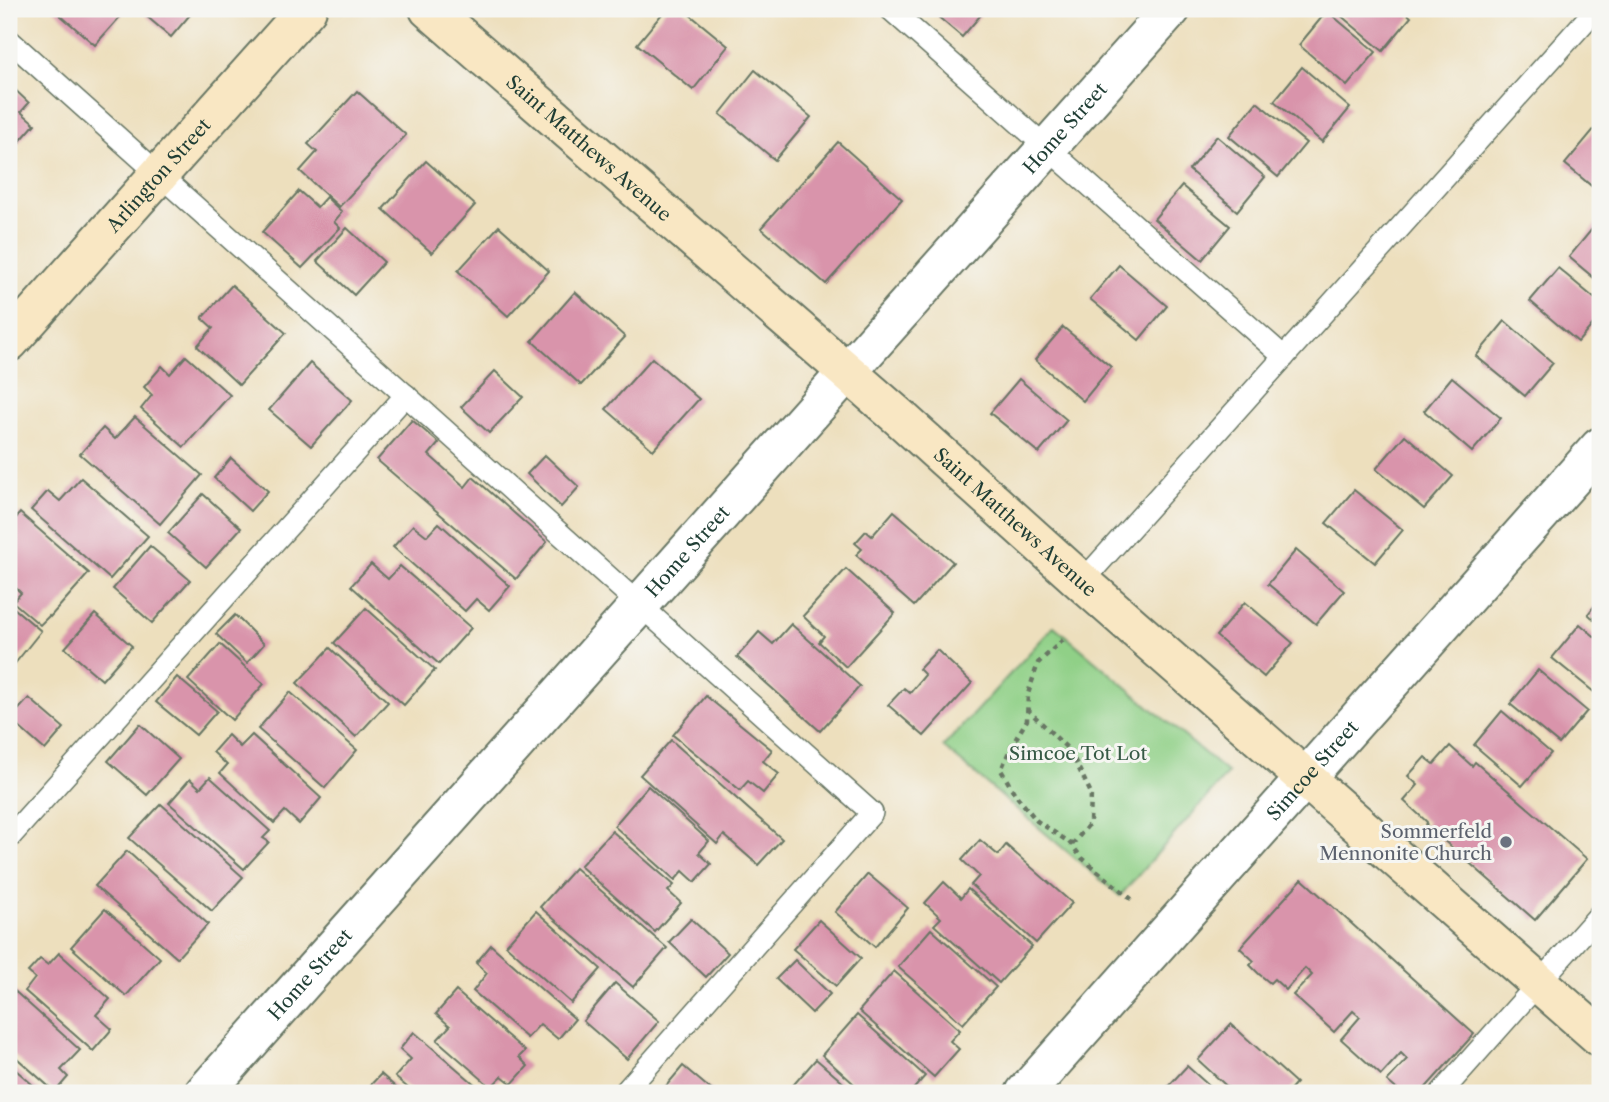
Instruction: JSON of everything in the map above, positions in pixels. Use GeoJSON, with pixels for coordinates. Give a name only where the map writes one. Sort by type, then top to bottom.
{"type":"FeatureCollection","features":[{"type":"Feature","properties":{"kind":"street","name":"Arlington Street"},"geometry":{"type":"LineString","coordinates":[[9,342],[307,9]]}},
{"type":"Feature","properties":{"kind":"street","name":"Saint Matthews Avenue"},"geometry":{"type":"LineString","coordinates":[[429,9],[846,372],[1600,1037]]}},
{"type":"Feature","properties":{"kind":"street","name":"Home Street"},"geometry":{"type":"LineString","coordinates":[[204,1093],[1171,9]]}},
{"type":"Feature","properties":{"kind":"street","name":"Simcoe Street"},"geometry":{"type":"LineString","coordinates":[[1025,1093],[1600,447]]}},
{"type":"Feature","properties":{"kind":"lane"},"geometry":{"type":"LineString","coordinates":[[890,9],[1284,357]]}},
{"type":"Feature","properties":{"kind":"lane"},"geometry":{"type":"LineString","coordinates":[[1082,582],[1596,9]]}},
{"type":"Feature","properties":{"kind":"lane"},"geometry":{"type":"LineString","coordinates":[[9,40],[872,813],[624,1093]]}},
{"type":"Feature","properties":{"kind":"lane"},"geometry":{"type":"LineString","coordinates":[[9,838],[406,395]]}},
{"type":"Feature","properties":{"kind":"lane"},"geometry":{"type":"LineString","coordinates":[[1441,1093],[1600,914]]}},
{"type":"Feature","properties":{"kind":"path"},"geometry":{"type":"LineString","coordinates":[[1063,640],[1038,663],[1028,694],[1027,720],[1011,747],[1002,770],[1014,794],[1037,821],[1072,846],[1082,858],[1137,903]]}},
{"type":"Feature","properties":{"kind":"path"},"geometry":{"type":"LineString","coordinates":[[1027,709],[1070,751],[1091,793],[1090,823],[1072,846]]}},
{"type":"Feature","properties":{"kind":"green space","name":"Simcoe Tot Lot"},"geometry":{"type":"Polygon","coordinates":[[[1054,626],[1228,773],[1120,896],[943,747],[1054,626]]]}},
{"type":"Feature","properties":{"kind":"building"},"geometry":{"type":"Polygon","coordinates":[[[53,9],[127,9],[95,45],[53,9]]]}},
{"type":"Feature","properties":{"kind":"building"},"geometry":{"type":"Polygon","coordinates":[[[138,9],[195,9],[171,37],[138,9]]]}},
{"type":"Feature","properties":{"kind":"building"},"geometry":{"type":"Polygon","coordinates":[[[666,9],[683,9],[728,46],[693,90],[637,44],[666,9]]]}},
{"type":"Feature","properties":{"kind":"building"},"geometry":{"type":"Polygon","coordinates":[[[929,9],[986,9],[962,37],[929,9]]]}},
{"type":"Feature","properties":{"kind":"building"},"geometry":{"type":"Polygon","coordinates":[[[1333,9],[1402,9],[1411,17],[1383,51],[1333,9]]]}},
{"type":"Feature","properties":{"kind":"building"},"geometry":{"type":"Polygon","coordinates":[[[1327,11],[1376,52],[1347,86],[1299,45],[1327,11]]]}},
{"type":"Feature","properties":{"kind":"building"},"geometry":{"type":"Polygon","coordinates":[[[1302,67],[1350,108],[1322,142],[1274,101],[1302,67]]]}},
{"type":"Feature","properties":{"kind":"building"},"geometry":{"type":"Polygon","coordinates":[[[755,70],[811,117],[775,160],[720,114],[755,70]]]}},
{"type":"Feature","properties":{"kind":"building"},"geometry":{"type":"Polygon","coordinates":[[[9,84],[29,103],[21,112],[35,124],[14,148],[9,144],[9,84]]]}},
{"type":"Feature","properties":{"kind":"building"},"geometry":{"type":"Polygon","coordinates":[[[357,91],[406,135],[339,207],[300,171],[317,152],[308,144],[357,91]]]}},
{"type":"Feature","properties":{"kind":"building"},"geometry":{"type":"Polygon","coordinates":[[[1257,102],[1306,143],[1278,177],[1229,136],[1257,102]]]}},
{"type":"Feature","properties":{"kind":"building"},"geometry":{"type":"Polygon","coordinates":[[[1600,122],[1600,193],[1565,164],[1600,122]]]}},
{"type":"Feature","properties":{"kind":"building"},"geometry":{"type":"Polygon","coordinates":[[[1217,136],[1265,177],[1237,211],[1189,170],[1217,136]]]}},
{"type":"Feature","properties":{"kind":"building"},"geometry":{"type":"Polygon","coordinates":[[[838,142],[902,199],[826,284],[761,228],[838,142]]]}},
{"type":"Feature","properties":{"kind":"building"},"geometry":{"type":"Polygon","coordinates":[[[426,161],[475,205],[432,253],[383,209],[426,161]]]}},
{"type":"Feature","properties":{"kind":"building"},"geometry":{"type":"Polygon","coordinates":[[[1182,186],[1230,226],[1202,260],[1154,219],[1182,186]]]}},
{"type":"Feature","properties":{"kind":"building"},"geometry":{"type":"Polygon","coordinates":[[[299,191],[317,207],[326,197],[342,212],[334,222],[340,228],[302,268],[262,232],[299,191]]]}},
{"type":"Feature","properties":{"kind":"building"},"geometry":{"type":"Polygon","coordinates":[[[1597,223],[1600,226],[1600,283],[1569,257],[1597,223]]]}},
{"type":"Feature","properties":{"kind":"building"},"geometry":{"type":"Polygon","coordinates":[[[499,226],[549,271],[508,316],[458,271],[499,226]]]}},
{"type":"Feature","properties":{"kind":"building"},"geometry":{"type":"Polygon","coordinates":[[[347,228],[384,262],[354,295],[317,261],[347,228]]]}},
{"type":"Feature","properties":{"kind":"building"},"geometry":{"type":"Polygon","coordinates":[[[1119,265],[1167,306],[1139,340],[1090,299],[1119,265]]]}},
{"type":"Feature","properties":{"kind":"building"},"geometry":{"type":"Polygon","coordinates":[[[1558,268],[1600,303],[1600,316],[1578,342],[1530,301],[1558,268]]]}},
{"type":"Feature","properties":{"kind":"building"},"geometry":{"type":"Polygon","coordinates":[[[232,285],[286,333],[239,385],[197,346],[213,328],[202,318],[232,285]]]}},
{"type":"Feature","properties":{"kind":"building"},"geometry":{"type":"Polygon","coordinates":[[[575,292],[625,337],[581,385],[532,341],[575,292]]]}},
{"type":"Feature","properties":{"kind":"building"},"geometry":{"type":"Polygon","coordinates":[[[1505,321],[1553,363],[1525,396],[1476,356],[1505,321]]]}},
{"type":"Feature","properties":{"kind":"building"},"geometry":{"type":"Polygon","coordinates":[[[1063,327],[1111,367],[1083,401],[1035,360],[1063,327]]]}},
{"type":"Feature","properties":{"kind":"building"},"geometry":{"type":"Polygon","coordinates":[[[186,356],[230,395],[184,447],[141,409],[152,395],[144,387],[162,366],[170,374],[186,356]]]}},
{"type":"Feature","properties":{"kind":"building"},"geometry":{"type":"Polygon","coordinates":[[[652,358],[699,399],[653,450],[606,409],[652,358]]]}},
{"type":"Feature","properties":{"kind":"building"},"geometry":{"type":"Polygon","coordinates":[[[310,363],[352,400],[311,446],[269,410],[310,363]]]}},
{"type":"Feature","properties":{"kind":"building"},"geometry":{"type":"Polygon","coordinates":[[[495,371],[523,397],[489,433],[461,407],[495,371]]]}},
{"type":"Feature","properties":{"kind":"building"},"geometry":{"type":"Polygon","coordinates":[[[1452,377],[1501,418],[1472,452],[1424,411],[1452,377]]]}},
{"type":"Feature","properties":{"kind":"building"},"geometry":{"type":"Polygon","coordinates":[[[1019,379],[1067,420],[1039,453],[990,413],[1019,379]]]}},
{"type":"Feature","properties":{"kind":"building"},"geometry":{"type":"Polygon","coordinates":[[[135,417],[202,475],[160,524],[80,454],[103,428],[115,439],[135,417]]]}},
{"type":"Feature","properties":{"kind":"building"},"geometry":{"type":"Polygon","coordinates":[[[412,420],[439,443],[429,455],[465,487],[473,477],[547,542],[516,579],[377,460],[412,420]]]}},
{"type":"Feature","properties":{"kind":"building"},"geometry":{"type":"Polygon","coordinates":[[[1405,435],[1453,476],[1424,509],[1376,469],[1405,435]]]}},
{"type":"Feature","properties":{"kind":"building"},"geometry":{"type":"Polygon","coordinates":[[[545,455],[579,487],[561,507],[527,474],[545,455]]]}},
{"type":"Feature","properties":{"kind":"building"},"geometry":{"type":"Polygon","coordinates":[[[231,458],[268,491],[250,511],[214,478],[231,458]]]}},
{"type":"Feature","properties":{"kind":"building"},"geometry":{"type":"Polygon","coordinates":[[[81,478],[148,536],[110,579],[31,510],[48,491],[60,501],[81,478]]]}},
{"type":"Feature","properties":{"kind":"building"},"geometry":{"type":"Polygon","coordinates":[[[1354,490],[1403,530],[1375,563],[1326,523],[1354,490]]]}},
{"type":"Feature","properties":{"kind":"building"},"geometry":{"type":"Polygon","coordinates":[[[203,494],[241,528],[206,567],[168,533],[203,494]]]}},
{"type":"Feature","properties":{"kind":"building"},"geometry":{"type":"Polygon","coordinates":[[[894,511],[953,562],[914,606],[856,555],[862,549],[855,543],[866,531],[872,536],[894,511]]]}},
{"type":"Feature","properties":{"kind":"building"},"geometry":{"type":"Polygon","coordinates":[[[20,513],[89,573],[40,625],[13,602],[21,593],[9,581],[9,526],[20,513]]]}},
{"type":"Feature","properties":{"kind":"building"},"geometry":{"type":"Polygon","coordinates":[[[439,523],[510,586],[489,610],[476,599],[465,611],[393,547],[413,525],[427,536],[439,523]]]}},
{"type":"Feature","properties":{"kind":"building"},"geometry":{"type":"Polygon","coordinates":[[[150,546],[190,580],[152,623],[113,589],[150,546]]]}},
{"type":"Feature","properties":{"kind":"building"},"geometry":{"type":"Polygon","coordinates":[[[1296,550],[1344,591],[1316,624],[1268,584],[1296,550]]]}},
{"type":"Feature","properties":{"kind":"building"},"geometry":{"type":"Polygon","coordinates":[[[371,564],[388,579],[400,566],[471,628],[439,664],[351,586],[371,564]]]}},
{"type":"Feature","properties":{"kind":"building"},"geometry":{"type":"Polygon","coordinates":[[[846,569],[895,613],[846,667],[819,642],[824,636],[803,616],[846,569]]]}},
{"type":"Feature","properties":{"kind":"building"},"geometry":{"type":"Polygon","coordinates":[[[1600,599],[1600,625],[1588,614],[1600,599]]]}},
{"type":"Feature","properties":{"kind":"building"},"geometry":{"type":"Polygon","coordinates":[[[1245,602],[1293,643],[1264,677],[1216,636],[1245,602]]]}},
{"type":"Feature","properties":{"kind":"building"},"geometry":{"type":"Polygon","coordinates":[[[9,604],[41,631],[9,671],[9,604]]]}},
{"type":"Feature","properties":{"kind":"building"},"geometry":{"type":"Polygon","coordinates":[[[366,608],[435,670],[404,705],[334,643],[366,608]]]}},
{"type":"Feature","properties":{"kind":"building"},"geometry":{"type":"Polygon","coordinates":[[[95,614],[132,646],[102,680],[65,648],[95,614]]]}},
{"type":"Feature","properties":{"kind":"building"},"geometry":{"type":"Polygon","coordinates":[[[235,615],[264,644],[247,663],[216,634],[235,615]]]}},
{"type":"Feature","properties":{"kind":"building"},"geometry":{"type":"Polygon","coordinates":[[[791,624],[860,686],[820,731],[737,657],[759,632],[773,644],[791,624]]]}},
{"type":"Feature","properties":{"kind":"building"},"geometry":{"type":"Polygon","coordinates":[[[1580,624],[1600,641],[1600,697],[1552,658],[1580,624]]]}},
{"type":"Feature","properties":{"kind":"building"},"geometry":{"type":"Polygon","coordinates":[[[220,644],[264,684],[232,720],[188,680],[220,644]]]}},
{"type":"Feature","properties":{"kind":"building"},"geometry":{"type":"Polygon","coordinates":[[[330,648],[388,702],[356,737],[297,683],[330,648]]]}},
{"type":"Feature","properties":{"kind":"building"},"geometry":{"type":"Polygon","coordinates":[[[937,650],[972,683],[924,736],[888,705],[904,688],[910,693],[925,675],[919,669],[937,650]]]}},
{"type":"Feature","properties":{"kind":"building"},"geometry":{"type":"Polygon","coordinates":[[[1538,670],[1587,711],[1559,744],[1510,704],[1538,670]]]}},
{"type":"Feature","properties":{"kind":"building"},"geometry":{"type":"Polygon","coordinates":[[[177,677],[217,711],[196,735],[156,702],[177,677]]]}},
{"type":"Feature","properties":{"kind":"building"},"geometry":{"type":"Polygon","coordinates":[[[290,692],[357,750],[325,788],[258,729],[290,692]]]}},
{"type":"Feature","properties":{"kind":"building"},"geometry":{"type":"Polygon","coordinates":[[[706,696],[772,750],[763,761],[779,774],[763,793],[748,781],[740,790],[673,735],[706,696]]]}},
{"type":"Feature","properties":{"kind":"building"},"geometry":{"type":"Polygon","coordinates":[[[29,698],[64,728],[45,750],[10,719],[29,698]]]}},
{"type":"Feature","properties":{"kind":"building"},"geometry":{"type":"Polygon","coordinates":[[[1502,711],[1551,753],[1522,786],[1474,745],[1502,711]]]}},
{"type":"Feature","properties":{"kind":"building"},"geometry":{"type":"Polygon","coordinates":[[[140,724],[179,759],[147,795],[108,761],[140,724]]]}},
{"type":"Feature","properties":{"kind":"building"},"geometry":{"type":"Polygon","coordinates":[[[228,735],[240,747],[252,735],[321,798],[299,824],[285,811],[274,823],[220,773],[227,765],[213,752],[228,735]]]}},
{"type":"Feature","properties":{"kind":"building"},"geometry":{"type":"Polygon","coordinates":[[[671,740],[782,839],[758,865],[724,835],[717,844],[640,775],[671,740]]]}},
{"type":"Feature","properties":{"kind":"building","name":"Sommerfeld Mennonite Church"},"geometry":{"type":"Polygon","coordinates":[[[1450,746],[1472,766],[1475,762],[1587,859],[1535,920],[1426,825],[1427,822],[1404,801],[1418,785],[1408,776],[1425,757],[1434,764],[1450,746]]]}},
{"type":"Feature","properties":{"kind":"building"},"geometry":{"type":"Polygon","coordinates":[[[210,777],[270,831],[263,838],[269,842],[244,869],[169,803],[190,779],[200,788],[210,777]]]}},
{"type":"Feature","properties":{"kind":"building"},"geometry":{"type":"Polygon","coordinates":[[[648,786],[709,841],[699,853],[711,864],[695,882],[683,871],[675,880],[614,826],[648,786]]]}},
{"type":"Feature","properties":{"kind":"building"},"geometry":{"type":"Polygon","coordinates":[[[161,804],[243,877],[212,911],[129,838],[161,804]]]}},
{"type":"Feature","properties":{"kind":"building"},"geometry":{"type":"Polygon","coordinates":[[[612,831],[674,885],[668,891],[681,903],[655,932],[580,866],[612,831]]]}},
{"type":"Feature","properties":{"kind":"building"},"geometry":{"type":"Polygon","coordinates":[[[980,840],[998,855],[1006,845],[1072,903],[1036,943],[971,885],[979,876],[962,860],[980,840]]]}},
{"type":"Feature","properties":{"kind":"building"},"geometry":{"type":"Polygon","coordinates":[[[127,851],[208,924],[177,958],[95,886],[127,851]]]}},
{"type":"Feature","properties":{"kind":"building"},"geometry":{"type":"Polygon","coordinates":[[[575,868],[667,948],[633,987],[540,907],[575,868]]]}},
{"type":"Feature","properties":{"kind":"building"},"geometry":{"type":"Polygon","coordinates":[[[868,874],[908,908],[875,947],[835,912],[868,874]]]}},
{"type":"Feature","properties":{"kind":"building"},"geometry":{"type":"Polygon","coordinates":[[[1302,879],[1474,1034],[1421,1093],[1401,1093],[1387,1081],[1407,1059],[1401,1053],[1381,1075],[1341,1039],[1360,1017],[1353,1011],[1334,1032],[1293,995],[1312,975],[1305,968],[1286,990],[1274,979],[1270,983],[1259,974],[1250,965],[1254,961],[1240,948],[1302,879]]]}},
{"type":"Feature","properties":{"kind":"building"},"geometry":{"type":"Polygon","coordinates":[[[944,882],[961,898],[968,889],[1032,946],[999,983],[934,925],[941,918],[925,903],[944,882]]]}},
{"type":"Feature","properties":{"kind":"building"},"geometry":{"type":"Polygon","coordinates":[[[105,909],[160,958],[126,996],[71,947],[105,909]]]}},
{"type":"Feature","properties":{"kind":"building"},"geometry":{"type":"Polygon","coordinates":[[[536,911],[601,969],[571,1003],[506,945],[536,911]]]}},
{"type":"Feature","properties":{"kind":"building"},"geometry":{"type":"Polygon","coordinates":[[[691,919],[728,953],[706,977],[669,942],[691,919]]]}},
{"type":"Feature","properties":{"kind":"building"},"geometry":{"type":"Polygon","coordinates":[[[819,920],[861,958],[836,986],[793,949],[819,920]]]}},
{"type":"Feature","properties":{"kind":"building"},"geometry":{"type":"Polygon","coordinates":[[[931,929],[996,987],[963,1024],[898,967],[931,929]]]}},
{"type":"Feature","properties":{"kind":"building"},"geometry":{"type":"Polygon","coordinates":[[[491,945],[575,1019],[558,1039],[540,1024],[527,1038],[473,991],[487,973],[476,963],[491,945]]]}},
{"type":"Feature","properties":{"kind":"building"},"geometry":{"type":"Polygon","coordinates":[[[59,953],[110,999],[96,1015],[112,1029],[93,1051],[25,991],[35,978],[28,972],[40,959],[48,965],[59,953]]]}},
{"type":"Feature","properties":{"kind":"building"},"geometry":{"type":"Polygon","coordinates":[[[795,960],[830,994],[812,1013],[776,979],[795,960]]]}},
{"type":"Feature","properties":{"kind":"building"},"geometry":{"type":"Polygon","coordinates":[[[894,971],[960,1030],[950,1041],[959,1049],[934,1077],[859,1011],[894,971]]]}},
{"type":"Feature","properties":{"kind":"building"},"geometry":{"type":"Polygon","coordinates":[[[615,983],[659,1021],[627,1059],[583,1021],[615,983]]]}},
{"type":"Feature","properties":{"kind":"building"},"geometry":{"type":"Polygon","coordinates":[[[9,986],[80,1050],[61,1070],[68,1077],[55,1092],[9,1051],[9,986]]]}},
{"type":"Feature","properties":{"kind":"building"},"geometry":{"type":"Polygon","coordinates":[[[456,991],[525,1051],[519,1057],[528,1066],[512,1084],[502,1076],[491,1087],[437,1040],[450,1026],[436,1014],[456,991]]]}},
{"type":"Feature","properties":{"kind":"building"},"geometry":{"type":"Polygon","coordinates":[[[857,1015],[925,1076],[910,1093],[864,1093],[822,1055],[857,1015]]]}},
{"type":"Feature","properties":{"kind":"building"},"geometry":{"type":"Polygon","coordinates":[[[1231,1024],[1296,1083],[1287,1093],[1234,1093],[1198,1060],[1231,1024]]]}},
{"type":"Feature","properties":{"kind":"building"},"geometry":{"type":"Polygon","coordinates":[[[414,1032],[485,1093],[414,1093],[395,1077],[411,1059],[400,1049],[414,1032]]]}},
{"type":"Feature","properties":{"kind":"building"},"geometry":{"type":"Polygon","coordinates":[[[816,1059],[855,1093],[788,1091],[816,1059]]]}},
{"type":"Feature","properties":{"kind":"building"},"geometry":{"type":"Polygon","coordinates":[[[9,1064],[41,1092],[9,1093],[9,1064]]]}},
{"type":"Feature","properties":{"kind":"building"},"geometry":{"type":"Polygon","coordinates":[[[683,1066],[715,1093],[660,1093],[683,1066]]]}},
{"type":"Feature","properties":{"kind":"building"},"geometry":{"type":"Polygon","coordinates":[[[1187,1066],[1217,1093],[1162,1093],[1187,1066]]]}},
{"type":"Feature","properties":{"kind":"building"},"geometry":{"type":"Polygon","coordinates":[[[381,1074],[402,1093],[363,1093],[381,1074]]]}},
{"type":"Feature","properties":{"kind":"place","name":"Sommerfeld Mennonite Church"},"geometry":{"type":"Point","coordinates":[1506,842]}}]}
